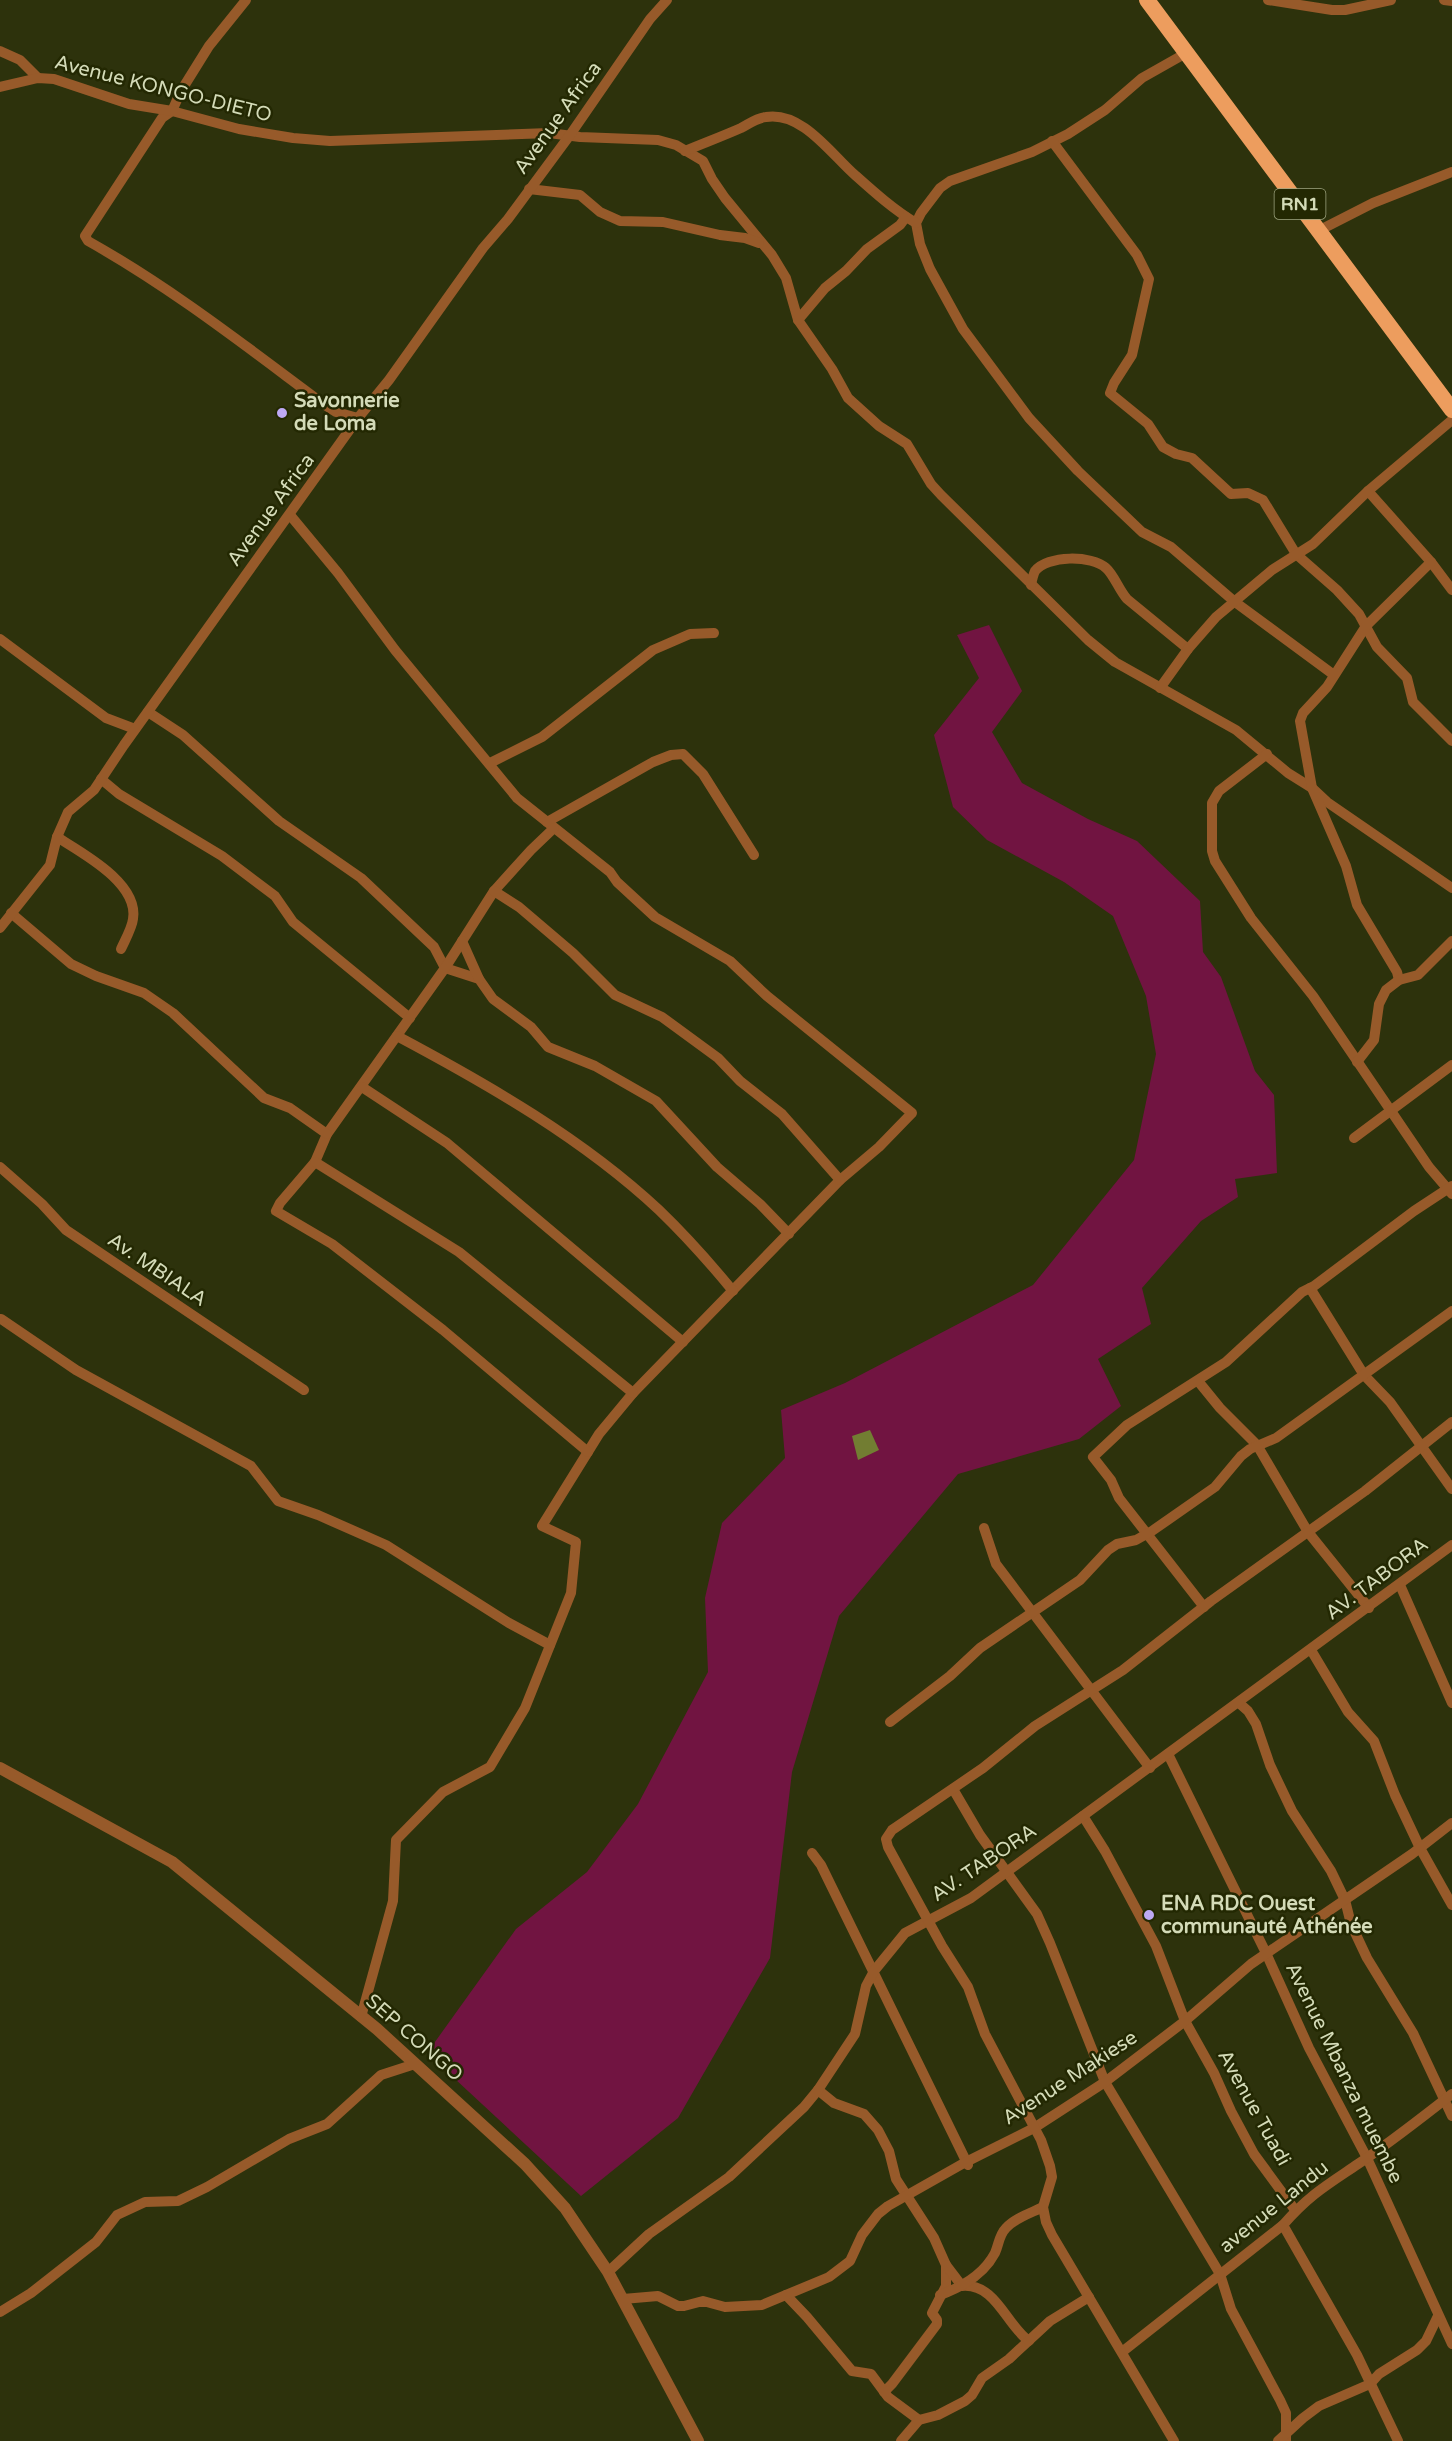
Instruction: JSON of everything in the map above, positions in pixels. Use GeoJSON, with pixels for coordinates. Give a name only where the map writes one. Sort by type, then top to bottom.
{"type":"FeatureCollection","features":[{"type":"Feature","properties":{"kind":"highway","name":"RN1"},"geometry":{"type":"LineString","coordinates":[[1148,0],[1452,410]]}},
{"type":"Feature","properties":{"kind":"street"},"geometry":{"type":"LineString","coordinates":[[246,0],[208,46],[181,91],[172,111],[162,118],[85,236],[88,241],[187,303],[237,338],[325,405],[336,412],[358,418]]}},
{"type":"Feature","properties":{"kind":"street","name":"Avenue Africa"},"geometry":{"type":"LineString","coordinates":[[0,928],[50,866],[57,837],[68,812],[94,790],[135,729],[358,418],[389,380],[483,248],[570,135],[650,19],[667,0]]}},
{"type":"Feature","properties":{"kind":"street"},"geometry":{"type":"LineString","coordinates":[[1268,0],[1314,9],[1345,10],[1391,0]]}},
{"type":"Feature","properties":{"kind":"street"},"geometry":{"type":"LineString","coordinates":[[1444,0],[1452,1]]}},
{"type":"Feature","properties":{"kind":"street"},"geometry":{"type":"LineString","coordinates":[[0,51],[20,60],[38,78]]}},
{"type":"Feature","properties":{"kind":"street"},"geometry":{"type":"LineString","coordinates":[[1188,52],[1142,78],[1091,121],[1024,155],[950,181],[931,200],[916,223],[920,244],[930,269],[963,329],[1042,434],[1142,532],[1170,547],[1234,602],[1334,675]]}},
{"type":"Feature","properties":{"kind":"street","name":"Avenue KONGO-DIETO"},"geometry":{"type":"LineString","coordinates":[[0,87],[38,78],[54,79],[129,104],[172,111],[239,129],[293,138],[330,141],[549,133],[658,140],[676,145],[703,161],[725,198],[772,255],[786,278],[798,320],[853,404],[879,426],[907,444],[931,484],[1088,640],[1115,662],[1243,735],[1327,802],[1452,888]]}},
{"type":"Feature","properties":{"kind":"street"},"geometry":{"type":"LineString","coordinates":[[685,151],[743,127],[756,119],[780,117],[804,127],[821,140],[853,173],[916,223]]}},
{"type":"Feature","properties":{"kind":"street"},"geometry":{"type":"LineString","coordinates":[[1052,141],[1137,255],[1148,276],[1132,355],[1110,393],[1148,424],[1158,441],[1168,451],[1192,458],[1232,494],[1248,493],[1263,500],[1296,554],[1337,590],[1359,614],[1373,643],[1407,678],[1413,702],[1452,741]]}},
{"type":"Feature","properties":{"kind":"street"},"geometry":{"type":"LineString","coordinates":[[1320,230],[1373,203],[1452,172]]}},
{"type":"Feature","properties":{"kind":"street"},"geometry":{"type":"LineString","coordinates":[[528,189],[580,195],[600,212],[620,221],[663,222],[720,235],[755,240],[772,255]]}},
{"type":"Feature","properties":{"kind":"street"},"geometry":{"type":"LineString","coordinates":[[798,320],[825,288],[846,271],[867,249],[893,231],[906,217]]}},
{"type":"Feature","properties":{"kind":"street"},"geometry":{"type":"LineString","coordinates":[[1160,688],[1188,649],[1216,617],[1272,570],[1313,544],[1368,491],[1452,420]]}},
{"type":"Feature","properties":{"kind":"street"},"geometry":{"type":"LineString","coordinates":[[1368,491],[1431,562],[1452,590]]}},
{"type":"Feature","properties":{"kind":"street"},"geometry":{"type":"LineString","coordinates":[[290,515],[332,565],[401,657],[517,798],[610,872],[617,882],[655,916],[730,961],[767,996],[912,1113],[879,1147],[840,1180],[633,1394],[599,1434],[542,1526],[576,1542],[571,1593],[525,1708],[490,1767],[443,1792],[396,1840],[393,1901],[361,2017]]}},
{"type":"Feature","properties":{"kind":"street"},"geometry":{"type":"LineString","coordinates":[[1031,585],[1034,573],[1047,562],[1070,559],[1087,560],[1099,564],[1109,572],[1118,589],[1127,599],[1188,649]]}},
{"type":"Feature","properties":{"kind":"street"},"geometry":{"type":"LineString","coordinates":[[1398,980],[1397,972],[1357,906],[1346,866],[1312,788],[1300,721],[1303,713],[1328,687],[1366,626],[1431,562]]}},
{"type":"Feature","properties":{"kind":"street"},"geometry":{"type":"LineString","coordinates":[[490,763],[542,737],[652,650],[690,634],[714,633]]}},
{"type":"Feature","properties":{"kind":"street"},"geometry":{"type":"LineString","coordinates":[[0,639],[106,718],[135,729]]}},
{"type":"Feature","properties":{"kind":"street"},"geometry":{"type":"LineString","coordinates":[[148,712],[183,735],[279,821],[361,879],[434,947],[445,968],[479,979]]}},
{"type":"Feature","properties":{"kind":"street"},"geometry":{"type":"LineString","coordinates":[[588,1452],[443,1330],[341,1251],[276,1211],[280,1203],[315,1162],[327,1134],[445,968],[494,891],[551,825],[653,762],[671,755],[683,754],[693,761],[703,774],[754,855]]}},
{"type":"Feature","properties":{"kind":"street"},"geometry":{"type":"LineString","coordinates":[[1203,1607],[1119,1498],[1111,1480],[1093,1457],[1127,1425],[1226,1362],[1286,1305],[1451,1190],[1429,1167],[1313,996],[1251,918],[1224,877],[1212,851],[1212,803],[1219,791],[1267,754]]}},
{"type":"Feature","properties":{"kind":"street"},"geometry":{"type":"LineString","coordinates":[[101,779],[119,794],[222,856],[275,896],[293,922],[410,1018]]}},
{"type":"Feature","properties":{"kind":"street"},"geometry":{"type":"LineString","coordinates":[[57,837],[112,875],[129,895],[134,918],[121,949]]}},
{"type":"Feature","properties":{"kind":"street"},"geometry":{"type":"LineString","coordinates":[[494,891],[519,907],[573,953],[615,995],[662,1017],[718,1058],[740,1081],[782,1114],[840,1180]]}},
{"type":"Feature","properties":{"kind":"street"},"geometry":{"type":"LineString","coordinates":[[11,913],[71,964],[96,976],[144,993],[173,1013],[264,1098],[290,1108],[327,1134]]}},
{"type":"Feature","properties":{"kind":"street"},"geometry":{"type":"LineString","coordinates":[[462,941],[479,979],[493,999],[531,1028],[548,1047],[595,1066],[656,1101],[717,1167],[760,1204],[789,1234]]}},
{"type":"Feature","properties":{"kind":"street"},"geometry":{"type":"LineString","coordinates":[[1357,1062],[1374,1040],[1379,1004],[1386,990],[1398,980],[1418,975],[1452,941]]}},
{"type":"Feature","properties":{"kind":"street"},"geometry":{"type":"LineString","coordinates":[[397,1036],[456,1067],[524,1110],[621,1177],[659,1210],[700,1252],[733,1292]]}},
{"type":"Feature","properties":{"kind":"street"},"geometry":{"type":"LineString","coordinates":[[1354,1138],[1452,1065]]}},
{"type":"Feature","properties":{"kind":"street"},"geometry":{"type":"LineString","coordinates":[[362,1087],[447,1143],[683,1342]]}},
{"type":"Feature","properties":{"kind":"street"},"geometry":{"type":"LineString","coordinates":[[315,1162],[459,1252],[633,1394]]}},
{"type":"Feature","properties":{"kind":"street","name":"Av. MBIALA"},"geometry":{"type":"LineString","coordinates":[[0,1167],[42,1204],[66,1230],[304,1390]]}},
{"type":"Feature","properties":{"kind":"street"},"geometry":{"type":"LineString","coordinates":[[1310,1288],[1364,1375],[1390,1402],[1452,1489]]}},
{"type":"Feature","properties":{"kind":"street"},"geometry":{"type":"LineString","coordinates":[[890,1722],[950,1676],[980,1648],[1080,1580],[1108,1550],[1117,1544],[1136,1540],[1147,1534],[1215,1486],[1241,1456],[1257,1445],[1276,1438],[1452,1311]]}},
{"type":"Feature","properties":{"kind":"street"},"geometry":{"type":"LineString","coordinates":[[1,1319],[76,1370],[251,1466],[278,1501],[348,1527],[386,1545],[509,1623],[550,1644]]}},
{"type":"Feature","properties":{"kind":"street"},"geometry":{"type":"LineString","coordinates":[[1198,1381],[1220,1408],[1257,1445],[1308,1532],[1369,1608]]}},
{"type":"Feature","properties":{"kind":"street"},"geometry":{"type":"LineString","coordinates":[[1174,2441],[1052,2235],[1043,2207],[1052,2177],[1047,2157],[985,2034],[968,1987],[929,1922],[888,1847],[886,1839],[892,1830],[983,1768],[1035,1726],[1123,1670],[1203,1607],[1365,1491],[1452,1422]]}},
{"type":"Feature","properties":{"kind":"street"},"geometry":{"type":"LineString","coordinates":[[984,1528],[996,1564],[1150,1768]]}},
{"type":"Feature","properties":{"kind":"street","name":"AV. TABORA"},"geometry":{"type":"LineString","coordinates":[[608,2272],[649,2234],[729,2177],[775,2136],[818,2090],[855,2034],[866,1986],[874,1971],[905,1933],[971,1898],[1452,1545]]}},
{"type":"Feature","properties":{"kind":"street"},"geometry":{"type":"LineString","coordinates":[[1400,1585],[1452,1704]]}},
{"type":"Feature","properties":{"kind":"street"},"geometry":{"type":"LineString","coordinates":[[1311,1650],[1348,1712],[1374,1741],[1395,1795],[1420,1848],[1452,1905]]}},
{"type":"Feature","properties":{"kind":"street"},"geometry":{"type":"LineString","coordinates":[[1239,1703],[1248,1711],[1256,1724],[1270,1765],[1292,1811],[1331,1871],[1345,1900],[1355,1932],[1367,1958],[1413,2033],[1448,2097],[1452,2116]]}},
{"type":"Feature","properties":{"kind":"street","name":"Avenue Mbanza muembe"},"geometry":{"type":"LineString","coordinates":[[1168,1754],[1266,1953],[1309,2048],[1367,2158],[1452,2344]]}},
{"type":"Feature","properties":{"kind":"street","name":"SEP CONGO"},"geometry":{"type":"LineString","coordinates":[[0,1768],[172,1862],[361,2017],[525,2164],[565,2208],[608,2272],[698,2441]]}},
{"type":"Feature","properties":{"kind":"street"},"geometry":{"type":"LineString","coordinates":[[953,1789],[980,1835],[1037,1914],[1105,2082],[1220,2274],[1231,2309],[1286,2413],[1283,2440]]}},
{"type":"Feature","properties":{"kind":"street","name":"Avenue Tuadi"},"geometry":{"type":"LineString","coordinates":[[1083,1816],[1105,1851],[1156,1946],[1185,2021],[1254,2154],[1295,2210]]}},
{"type":"Feature","properties":{"kind":"street","name":"Avenue Makiese"},"geometry":{"type":"LineString","coordinates":[[623,2299],[658,2296],[678,2306],[703,2301],[738,2308],[762,2305],[829,2277],[850,2261],[862,2235],[878,2214],[1034,2128],[1105,2082],[1185,2021],[1266,1953],[1420,1848],[1452,1823]]}},
{"type":"Feature","properties":{"kind":"street"},"geometry":{"type":"LineString","coordinates":[[812,1852],[821,1865],[968,2163]]}},
{"type":"Feature","properties":{"kind":"street"},"geometry":{"type":"LineString","coordinates":[[0,2312],[31,2293],[96,2242],[117,2215],[145,2202],[178,2201],[207,2187],[288,2139],[327,2124],[381,2075],[415,2064]]}},
{"type":"Feature","properties":{"kind":"street"},"geometry":{"type":"LineString","coordinates":[[818,2090],[834,2103],[852,2108],[864,2114],[871,2121],[889,2151],[896,2180],[934,2238],[946,2265],[962,2286],[977,2288],[994,2299],[1015,2329],[1029,2341]]}},
{"type":"Feature","properties":{"kind":"street","name":"avenue Landu"},"geometry":{"type":"LineString","coordinates":[[1122,2352],[1283,2224],[1320,2188],[1367,2158],[1448,2097]]}},
{"type":"Feature","properties":{"kind":"street"},"geometry":{"type":"LineString","coordinates":[[940,2295],[962,2286],[987,2264],[996,2250],[1001,2235],[1010,2224],[1043,2207]]}},
{"type":"Feature","properties":{"kind":"street"},"geometry":{"type":"LineString","coordinates":[[1283,2224],[1356,2355],[1398,2441]]}},
{"type":"Feature","properties":{"kind":"street"},"geometry":{"type":"LineString","coordinates":[[884,2392],[937,2324],[932,2313],[946,2286],[946,2265]]}},
{"type":"Feature","properties":{"kind":"street"},"geometry":{"type":"LineString","coordinates":[[786,2295],[852,2371],[871,2374],[896,2404],[920,2420]]}},
{"type":"Feature","properties":{"kind":"street"},"geometry":{"type":"LineString","coordinates":[[901,2441],[920,2420],[938,2415],[965,2401],[982,2378],[1009,2359],[1050,2321],[1089,2297]]}},
{"type":"Feature","properties":{"kind":"street"},"geometry":{"type":"LineString","coordinates":[[1283,2440],[1303,2418],[1319,2406],[1370,2384],[1380,2374],[1417,2350],[1426,2341],[1438,2316]]}},
{"type":"Feature","properties":{"kind":"shaded area"},"geometry":{"type":"Polygon","coordinates":[[[989,625],[1022,691],[992,732],[1022,783],[1088,819],[1137,841],[1200,901],[1203,952],[1221,977],[1255,1071],[1274,1095],[1277,1173],[1235,1179],[1238,1197],[1201,1221],[1142,1288],[1151,1324],[1098,1359],[1121,1406],[1079,1439],[958,1474],[839,1616],[792,1772],[770,1958],[678,2118],[581,2196],[427,2053],[516,1929],[587,1872],[638,1804],[708,1672],[705,1598],[722,1523],[785,1458],[781,1410],[845,1383],[1033,1285],[1134,1160],[1156,1054],[1146,996],[1113,916],[1064,882],[987,840],[953,807],[934,735],[979,678],[957,635],[989,625]]]}},
{"type":"Feature","properties":{"kind":"shaded area"},"geometry":{"type":"Polygon","coordinates":[[[870,1430],[879,1450],[858,1460],[852,1436],[870,1430]]]}},
{"type":"Feature","properties":{"kind":"place","name":"Savonnerie de Loma"},"geometry":{"type":"Point","coordinates":[282,413]}},
{"type":"Feature","properties":{"kind":"place","name":"ENA RDC Ouest communauté Athénée"},"geometry":{"type":"Point","coordinates":[1149,1915]}}]}
